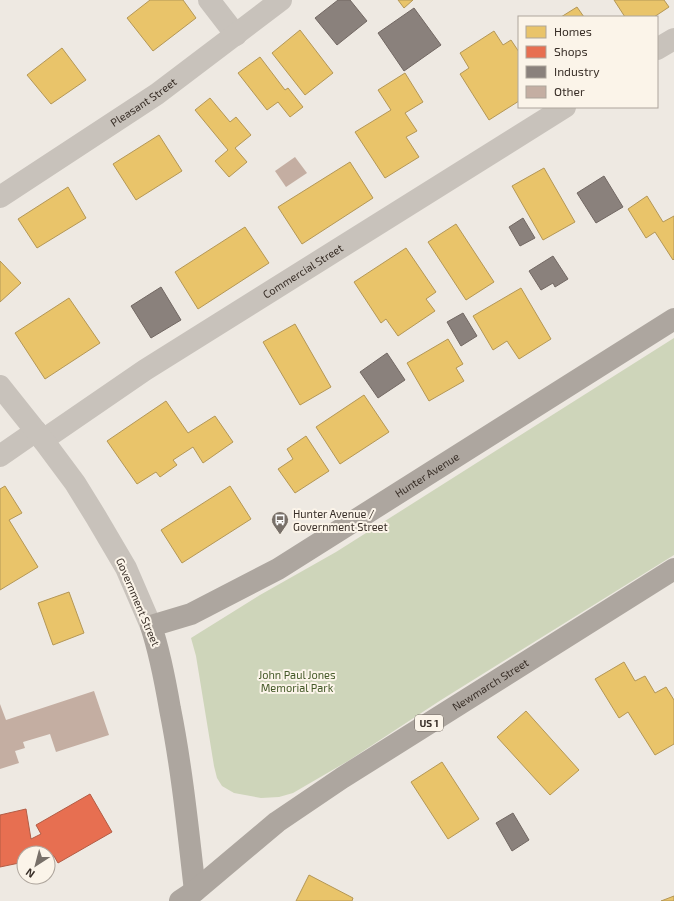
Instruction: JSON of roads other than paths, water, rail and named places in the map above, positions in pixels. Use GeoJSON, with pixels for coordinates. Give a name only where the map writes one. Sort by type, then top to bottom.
{"type":"FeatureCollection","features":[{"type":"Feature","properties":{"kind":"main road","name":"Hunter Avenue"},"geometry":{"type":"LineString","coordinates":[[151,626],[191,614],[278,569],[674,319]]}},
{"type":"Feature","properties":{"kind":"main road","name":"Newmarch Street"},"geometry":{"type":"LineString","coordinates":[[190,898],[277,822],[342,778],[674,569]]}},
{"type":"Feature","properties":{"kind":"main road","name":"Government Street"},"geometry":{"type":"LineString","coordinates":[[151,626],[161,657],[180,765],[190,898]]}},
{"type":"Feature","properties":{"kind":"street"},"geometry":{"type":"LineString","coordinates":[[209,0],[236,35]]}},
{"type":"Feature","properties":{"kind":"street","name":"Pleasant Street"},"geometry":{"type":"LineString","coordinates":[[0,196],[157,94],[281,0]]}},
{"type":"Feature","properties":{"kind":"street"},"geometry":{"type":"LineString","coordinates":[[658,48],[674,38]]}},
{"type":"Feature","properties":{"kind":"street","name":"Commercial Street"},"geometry":{"type":"LineString","coordinates":[[0,456],[40,436],[563,108]]}},
{"type":"Feature","properties":{"kind":"street","name":"Government Street"},"geometry":{"type":"LineString","coordinates":[[0,386],[75,483],[124,564],[151,626]]}},
{"type":"Feature","properties":{"kind":"place","name":"Hunter Avenue / Government Street"},"geometry":{"type":"Point","coordinates":[280,535]}},
{"type":"Feature","properties":{"kind":"park label","name":"John Paul Jones Memorial Park"},"geometry":{"type":"Point","coordinates":[297,681]}}]}
